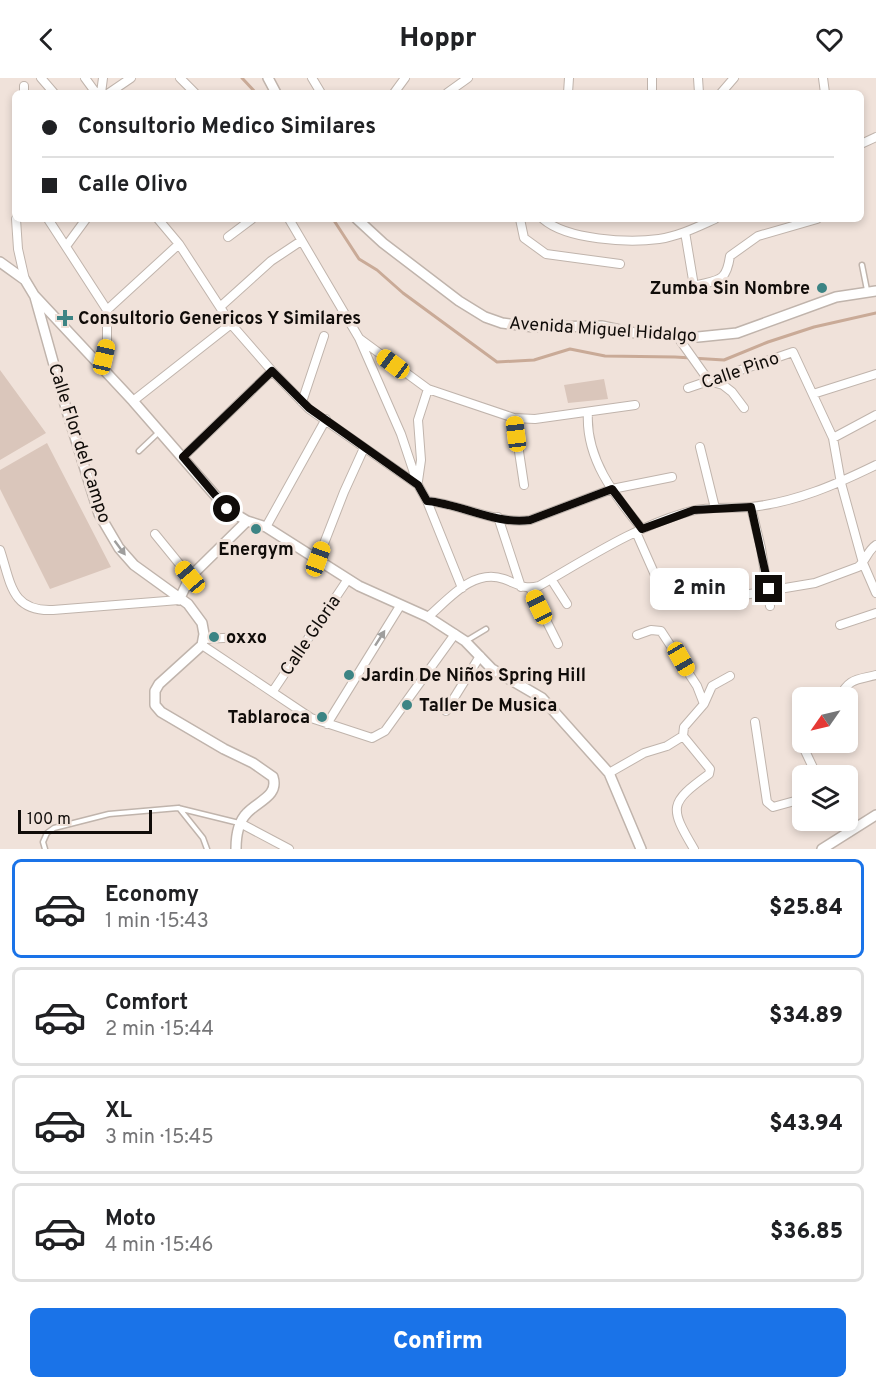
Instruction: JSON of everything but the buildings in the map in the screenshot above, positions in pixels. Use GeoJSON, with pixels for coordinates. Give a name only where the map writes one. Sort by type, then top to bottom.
{"type":"FeatureCollection","features":[{"type":"Feature","properties":{"kind":"street"},"geometry":{"type":"LineString","coordinates":[[41,78],[51,90]]}},
{"type":"Feature","properties":{"kind":"street"},"geometry":{"type":"LineString","coordinates":[[113,90],[131,78]]}},
{"type":"Feature","properties":{"kind":"street"},"geometry":{"type":"LineString","coordinates":[[180,78],[192,90]]}},
{"type":"Feature","properties":{"kind":"street"},"geometry":{"type":"LineString","coordinates":[[451,90],[468,78]]}},
{"type":"Feature","properties":{"kind":"street"},"geometry":{"type":"LineString","coordinates":[[724,90],[734,78]]}},
{"type":"Feature","properties":{"kind":"street"},"geometry":{"type":"LineString","coordinates":[[16,222],[18,249],[25,280],[34,295],[183,457],[227,509],[247,521],[266,527],[348,579],[400,606],[428,617],[465,641],[502,675],[543,698],[609,773],[641,849]]}},
{"type":"Feature","properties":{"kind":"street"},"geometry":{"type":"LineString","coordinates":[[50,222],[107,310],[107,344],[99,366]]}},
{"type":"Feature","properties":{"kind":"street"},"geometry":{"type":"LineString","coordinates":[[67,245],[84,222]]}},
{"type":"Feature","properties":{"kind":"street"},"geometry":{"type":"LineString","coordinates":[[161,222],[179,244],[231,324],[302,402],[418,485]]}},
{"type":"Feature","properties":{"kind":"street"},"geometry":{"type":"LineString","coordinates":[[228,237],[248,222]]}},
{"type":"Feature","properties":{"kind":"street"},"geometry":{"type":"LineString","coordinates":[[291,222],[358,338],[401,434],[418,485],[427,501],[462,588]]}},
{"type":"Feature","properties":{"kind":"street","name":"Avenida Miguel Hidalgo"},"geometry":{"type":"LineString","coordinates":[[360,222],[383,243],[459,301],[485,317],[502,323],[534,327],[594,325],[635,333],[698,337],[737,333],[836,297],[872,291]]}},
{"type":"Feature","properties":{"kind":"street"},"geometry":{"type":"LineString","coordinates":[[521,222],[524,238],[546,254],[620,264]]}},
{"type":"Feature","properties":{"kind":"street"},"geometry":{"type":"LineString","coordinates":[[550,222],[575,235],[616,239],[658,239],[685,232],[708,222]]}},
{"type":"Feature","properties":{"kind":"street"},"geometry":{"type":"LineString","coordinates":[[778,222],[781,229]]}},
{"type":"Feature","properties":{"kind":"street"},"geometry":{"type":"LineString","coordinates":[[685,232],[694,286],[723,277],[728,273],[730,256],[734,251],[759,236],[806,222]]}},
{"type":"Feature","properties":{"kind":"street"},"geometry":{"type":"LineString","coordinates":[[220,307],[271,261],[301,241]]}},
{"type":"Feature","properties":{"kind":"street"},"geometry":{"type":"LineString","coordinates":[[107,310],[179,244]]}},
{"type":"Feature","properties":{"kind":"street"},"geometry":{"type":"LineString","coordinates":[[0,262],[25,280]]}},
{"type":"Feature","properties":{"kind":"street","name":"Calle Flor del Campo"},"geometry":{"type":"LineString","coordinates":[[34,295],[99,514],[119,548],[134,564],[179,600],[188,604],[204,629],[203,642]]}},
{"type":"Feature","properties":{"kind":"street"},"geometry":{"type":"LineString","coordinates":[[132,401],[231,324]]}},
{"type":"Feature","properties":{"kind":"street"},"geometry":{"type":"LineString","coordinates":[[302,402],[324,336]]}},
{"type":"Feature","properties":{"kind":"street"},"geometry":{"type":"LineString","coordinates":[[677,336],[708,379],[723,385],[732,392],[744,408]]}},
{"type":"Feature","properties":{"kind":"street"},"geometry":{"type":"LineString","coordinates":[[358,338],[428,389],[514,418],[535,419],[635,405]]}},
{"type":"Feature","properties":{"kind":"street","name":"Calle Pino"},"geometry":{"type":"LineString","coordinates":[[688,388],[708,379],[793,352],[813,394]]}},
{"type":"Feature","properties":{"kind":"street"},"geometry":{"type":"LineString","coordinates":[[183,457],[272,371]]}},
{"type":"Feature","properties":{"kind":"street"},"geometry":{"type":"LineString","coordinates":[[876,374],[813,394],[833,438],[841,483],[863,563],[876,593]]}},
{"type":"Feature","properties":{"kind":"street"},"geometry":{"type":"LineString","coordinates":[[418,485],[421,460],[418,420],[428,389]]}},
{"type":"Feature","properties":{"kind":"street"},"geometry":{"type":"LineString","coordinates":[[588,412],[589,441],[596,460],[639,531],[655,575]]}},
{"type":"Feature","properties":{"kind":"street"},"geometry":{"type":"LineString","coordinates":[[833,438],[876,415]]}},
{"type":"Feature","properties":{"kind":"street"},"geometry":{"type":"LineString","coordinates":[[514,418],[524,485]]}},
{"type":"Feature","properties":{"kind":"street"},"geometry":{"type":"LineString","coordinates":[[266,527],[326,419]]}},
{"type":"Feature","properties":{"kind":"street"},"geometry":{"type":"LineString","coordinates":[[700,447],[715,508]]}},
{"type":"Feature","properties":{"kind":"street"},"geometry":{"type":"LineString","coordinates":[[318,559],[364,448]]}},
{"type":"Feature","properties":{"kind":"street"},"geometry":{"type":"LineString","coordinates":[[428,617],[472,581],[488,575],[504,579],[521,588],[530,588],[639,531],[694,510],[751,507],[808,496],[841,483],[876,465]]}},
{"type":"Feature","properties":{"kind":"street"},"geometry":{"type":"LineString","coordinates":[[427,501],[446,503],[518,522],[530,520],[612,489],[672,477]]}},
{"type":"Feature","properties":{"kind":"street"},"geometry":{"type":"LineString","coordinates":[[751,507],[769,589],[770,606]]}},
{"type":"Feature","properties":{"kind":"street"},"geometry":{"type":"LineString","coordinates":[[498,517],[521,588]]}},
{"type":"Feature","properties":{"kind":"street"},"geometry":{"type":"LineString","coordinates":[[0,550],[12,585],[25,606],[41,611],[179,600],[190,577],[247,521]]}},
{"type":"Feature","properties":{"kind":"street"},"geometry":{"type":"LineString","coordinates":[[155,534],[190,577]]}},
{"type":"Feature","properties":{"kind":"street"},"geometry":{"type":"LineString","coordinates":[[720,598],[815,583],[863,563],[870,549],[876,545]]}},
{"type":"Feature","properties":{"kind":"street","name":"Calle Gloria"},"geometry":{"type":"LineString","coordinates":[[273,692],[348,579]]}},
{"type":"Feature","properties":{"kind":"street"},"geometry":{"type":"LineString","coordinates":[[551,579],[567,604]]}},
{"type":"Feature","properties":{"kind":"street"},"geometry":{"type":"LineString","coordinates":[[530,588],[558,644]]}},
{"type":"Feature","properties":{"kind":"street"},"geometry":{"type":"LineString","coordinates":[[327,724],[400,606]]}},
{"type":"Feature","properties":{"kind":"street"},"geometry":{"type":"LineString","coordinates":[[840,625],[876,613]]}},
{"type":"Feature","properties":{"kind":"street"},"geometry":{"type":"LineString","coordinates":[[637,635],[651,630],[661,631],[697,686],[704,704]]}},
{"type":"Feature","properties":{"kind":"street"},"geometry":{"type":"LineString","coordinates":[[203,642],[311,718],[368,738],[380,735],[455,634]]}},
{"type":"Feature","properties":{"kind":"street"},"geometry":{"type":"LineString","coordinates":[[236,849],[240,823],[247,813],[269,797],[274,787],[273,777],[253,763],[224,749],[161,712],[153,700],[159,684],[203,642],[242,637]]}},
{"type":"Feature","properties":{"kind":"street"},"geometry":{"type":"LineString","coordinates":[[446,711],[480,656]]}},
{"type":"Feature","properties":{"kind":"street"},"geometry":{"type":"LineString","coordinates":[[844,687],[853,680],[876,675]]}},
{"type":"Feature","properties":{"kind":"street"},"geometry":{"type":"LineString","coordinates":[[694,849],[678,821],[676,807],[679,798],[709,774],[710,769],[683,736],[684,727],[704,704],[712,686],[730,676]]}},
{"type":"Feature","properties":{"kind":"street"},"geometry":{"type":"LineString","coordinates":[[755,722],[756,744],[767,802],[773,807],[792,802]]}},
{"type":"Feature","properties":{"kind":"street"},"geometry":{"type":"LineString","coordinates":[[609,773],[644,753],[667,746],[683,736]]}},
{"type":"Feature","properties":{"kind":"street"},"geometry":{"type":"LineString","coordinates":[[822,849],[876,814]]}},
{"type":"Feature","properties":{"kind":"street"},"geometry":{"type":"LineString","coordinates":[[240,823],[289,849]]}},
{"type":"Feature","properties":{"kind":"lane"},"geometry":{"type":"LineString","coordinates":[[862,265],[872,291]]}},
{"type":"Feature","properties":{"kind":"lane"},"geometry":{"type":"LineString","coordinates":[[139,451],[159,431]]}},
{"type":"Feature","properties":{"kind":"lane"},"geometry":{"type":"LineString","coordinates":[[465,641],[486,629]]}},
{"type":"Feature","properties":{"kind":"lane"},"geometry":{"type":"LineString","coordinates":[[45,849],[43,842],[47,833],[54,828],[109,814],[178,808],[240,823]]}},
{"type":"Feature","properties":{"kind":"lane"},"geometry":{"type":"LineString","coordinates":[[178,808],[203,838],[207,849]]}},
{"type":"Feature","properties":{"kind":"shaded area"},"geometry":{"type":"Polygon","coordinates":[[[0,370],[46,433],[0,460],[0,370]]]}},
{"type":"Feature","properties":{"kind":"shaded area"},"geometry":{"type":"Polygon","coordinates":[[[604,379],[608,399],[568,403],[564,385],[604,379]]]}},
{"type":"Feature","properties":{"kind":"shaded area"},"geometry":{"type":"Polygon","coordinates":[[[47,443],[111,567],[50,589],[0,489],[0,470],[47,443]]]}},
{"type":"Feature","properties":{"kind":"waterway"},"geometry":{"type":"LineString","coordinates":[[242,78],[253,90]]}},
{"type":"Feature","properties":{"kind":"waterway"},"geometry":{"type":"LineString","coordinates":[[335,222],[359,259],[377,270],[403,293],[497,362],[534,360],[570,349],[605,356],[724,360],[814,327],[876,313]]}},
{"type":"Feature","properties":{"kind":"place","name":"Zumba Sin Nombre"},"geometry":{"type":"Point","coordinates":[822,288]}},
{"type":"Feature","properties":{"kind":"place","name":"Consultorio Genericos Y Similares"},"geometry":{"type":"Point","coordinates":[65,318]}},
{"type":"Feature","properties":{"kind":"place","name":"Energym"},"geometry":{"type":"Point","coordinates":[256,529]}},
{"type":"Feature","properties":{"kind":"place","name":"oxxo"},"geometry":{"type":"Point","coordinates":[214,637]}},
{"type":"Feature","properties":{"kind":"place","name":"Jardin De Niños Spring Hill"},"geometry":{"type":"Point","coordinates":[349,675]}},
{"type":"Feature","properties":{"kind":"place","name":"Taller De Musica"},"geometry":{"type":"Point","coordinates":[407,705]}},
{"type":"Feature","properties":{"kind":"place","name":"Tablaroca"},"geometry":{"type":"Point","coordinates":[322,717]}},
{"type":"Feature","properties":{"kind":"route"},"geometry":{"type":"LineString","coordinates":[[227,509],[183,457],[272,371],[309,408],[418,485],[427,501],[446,503],[518,522],[530,520],[612,489],[642,529],[694,510],[751,507],[769,589]]}}]}
